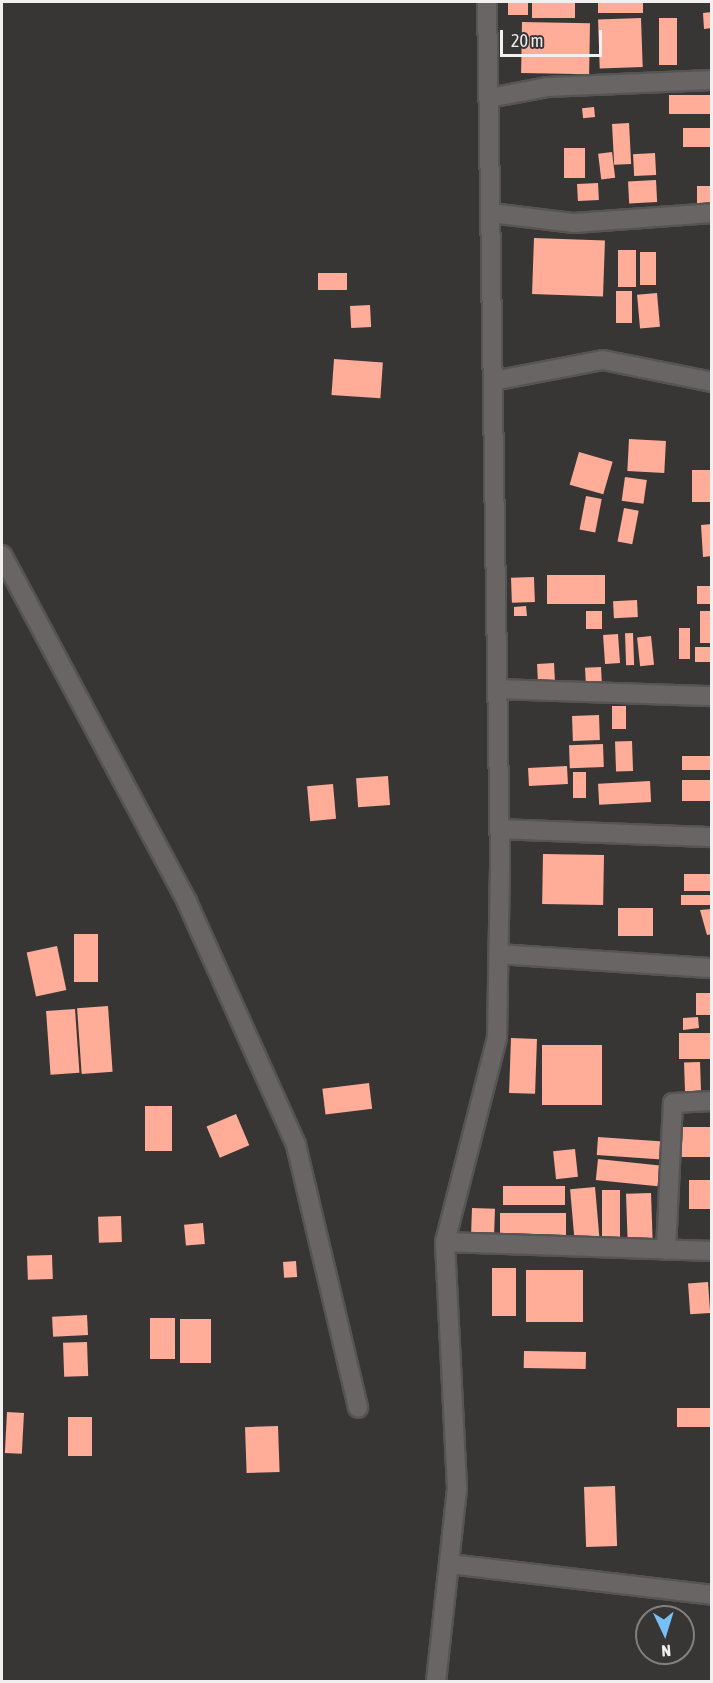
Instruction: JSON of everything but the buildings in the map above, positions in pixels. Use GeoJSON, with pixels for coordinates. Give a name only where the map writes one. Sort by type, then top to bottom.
{"type":"FeatureCollection","features":[{"type":"Feature","properties":{"kind":"street"},"geometry":{"type":"LineString","coordinates":[[436,1682],[457,1488],[445,1242],[497,1038],[500,829],[487,2]]}},
{"type":"Feature","properties":{"kind":"street"},"geometry":{"type":"LineString","coordinates":[[489,98],[547,87],[711,80]]}},
{"type":"Feature","properties":{"kind":"street"},"geometry":{"type":"LineString","coordinates":[[491,213],[574,223],[711,213]]}},
{"type":"Feature","properties":{"kind":"street"},"geometry":{"type":"LineString","coordinates":[[493,381],[603,360],[711,382]]}},
{"type":"Feature","properties":{"kind":"street"},"geometry":{"type":"LineString","coordinates":[[2,555],[187,902],[296,1145],[358,1407]]}},
{"type":"Feature","properties":{"kind":"street"},"geometry":{"type":"LineString","coordinates":[[498,690],[711,696]]}},
{"type":"Feature","properties":{"kind":"street"},"geometry":{"type":"LineString","coordinates":[[500,829],[711,837]]}},
{"type":"Feature","properties":{"kind":"street"},"geometry":{"type":"LineString","coordinates":[[499,954],[711,968]]}},
{"type":"Feature","properties":{"kind":"street"},"geometry":{"type":"LineString","coordinates":[[666,1250],[673,1103],[711,1101]]}},
{"type":"Feature","properties":{"kind":"street"},"geometry":{"type":"LineString","coordinates":[[445,1242],[711,1251]]}},
{"type":"Feature","properties":{"kind":"street"},"geometry":{"type":"LineString","coordinates":[[450,1563],[711,1595]]}}]}
